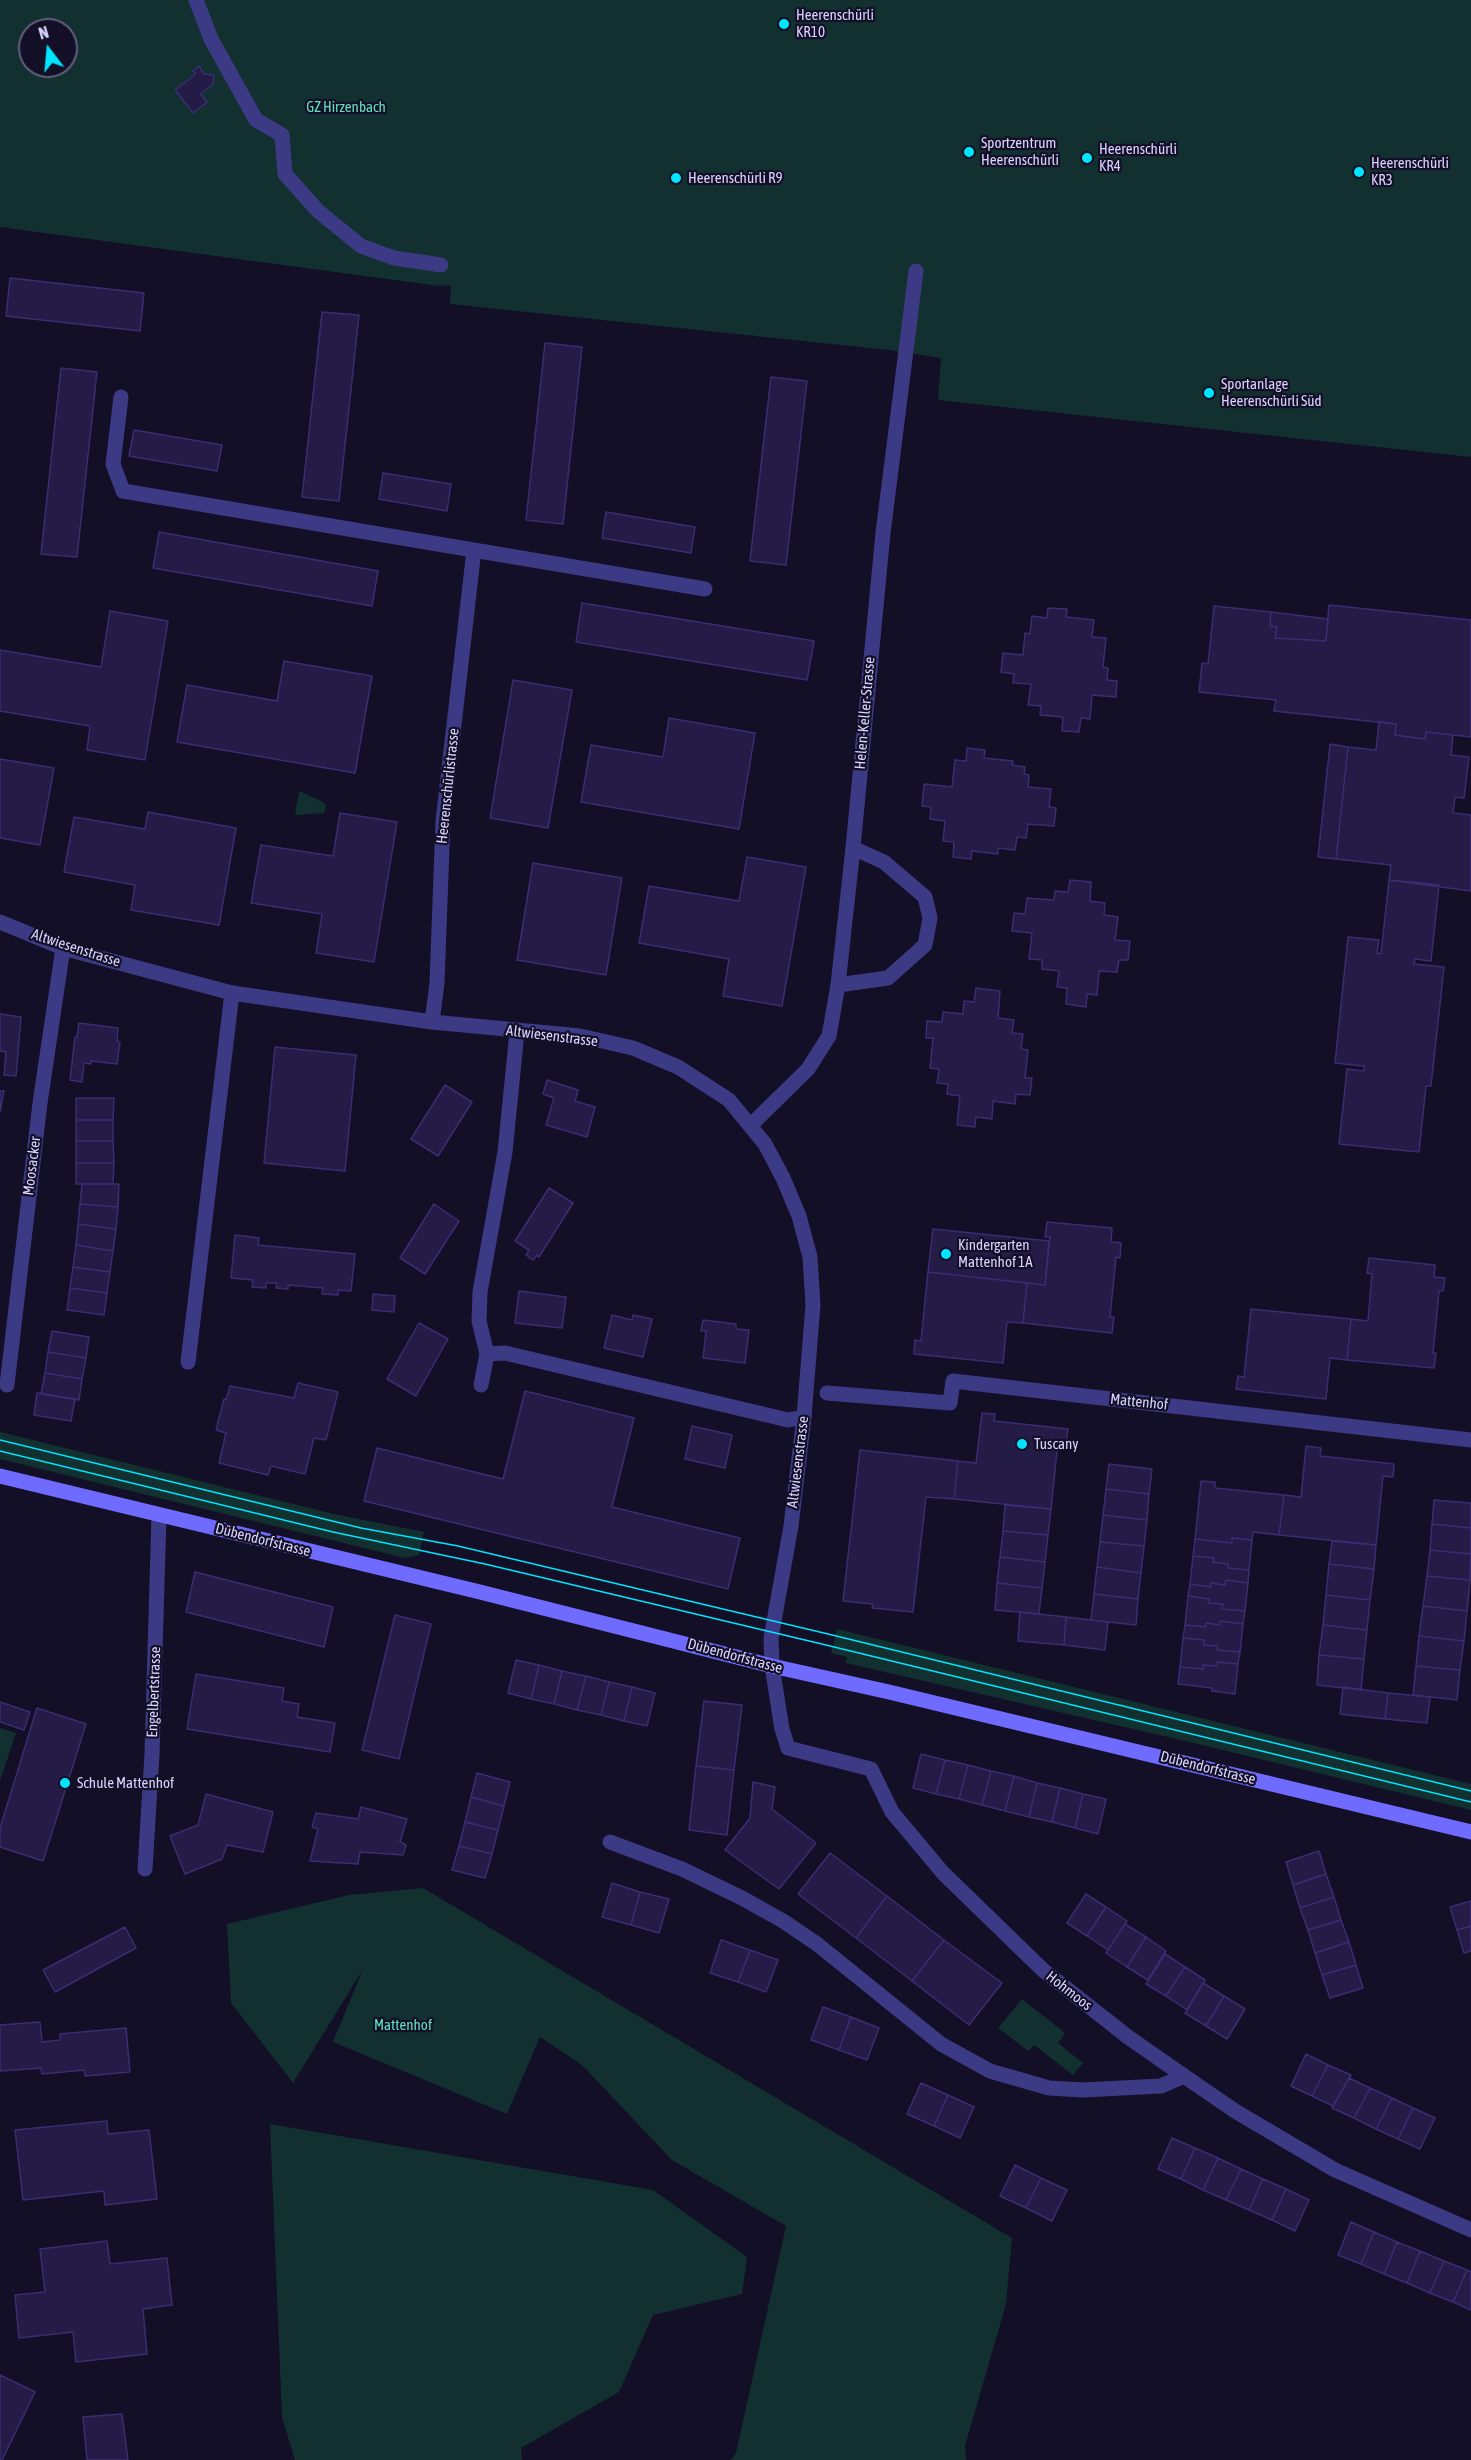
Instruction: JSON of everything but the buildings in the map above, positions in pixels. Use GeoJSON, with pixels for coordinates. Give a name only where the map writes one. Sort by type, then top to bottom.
{"type":"FeatureCollection","features":[{"type":"Feature","properties":{"kind":"street"},"geometry":{"type":"LineString","coordinates":[[196,0],[211,39],[256,120],[282,135],[285,174],[318,211],[361,246],[394,258],[441,266]]}},
{"type":"Feature","properties":{"kind":"street","name":"Helen-Keller-Strasse"},"geometry":{"type":"LineString","coordinates":[[751,1125],[808,1069],[829,1036],[838,985],[853,848],[883,533],[916,271]]}},
{"type":"Feature","properties":{"kind":"street"},"geometry":{"type":"LineString","coordinates":[[121,397],[113,464],[123,491],[705,589]]}},
{"type":"Feature","properties":{"kind":"street","name":"Heerenschürlistrasse"},"geometry":{"type":"LineString","coordinates":[[432,1022],[437,983],[442,821],[474,550]]}},
{"type":"Feature","properties":{"kind":"street"},"geometry":{"type":"LineString","coordinates":[[838,985],[888,978],[925,945],[930,918],[925,897],[884,862],[853,848]]}},
{"type":"Feature","properties":{"kind":"street","name":"Altwiesenstrasse"},"geometry":{"type":"LineString","coordinates":[[0,922],[63,948],[232,993],[432,1022],[517,1032],[580,1036],[633,1048],[678,1067],[729,1100],[751,1125],[783,1178],[799,1216],[810,1257],[813,1305],[804,1417],[791,1526],[771,1632],[772,1666]]}},
{"type":"Feature","properties":{"kind":"street","name":"Moosacker"},"geometry":{"type":"LineString","coordinates":[[7,1386],[39,1103],[63,948]]}},
{"type":"Feature","properties":{"kind":"street"},"geometry":{"type":"LineString","coordinates":[[188,1362],[232,993]]}},
{"type":"Feature","properties":{"kind":"street"},"geometry":{"type":"LineString","coordinates":[[481,1385],[488,1354],[479,1321],[480,1292],[505,1152],[517,1032]]}},
{"type":"Feature","properties":{"kind":"street"},"geometry":{"type":"LineString","coordinates":[[488,1354],[505,1353],[788,1420],[804,1417]]}},
{"type":"Feature","properties":{"kind":"street","name":"Mattenhof"},"geometry":{"type":"LineString","coordinates":[[827,1392],[950,1403],[953,1381],[1471,1440]]}},
{"type":"Feature","properties":{"kind":"street","name":"Dübendorfstrasse"},"geometry":{"type":"LineString","coordinates":[[0,1476],[696,1645],[772,1666],[1471,1832]]}},
{"type":"Feature","properties":{"kind":"street","name":"Engelbertstrasse"},"geometry":{"type":"LineString","coordinates":[[145,1869],[152,1754],[159,1515]]}},
{"type":"Feature","properties":{"kind":"street","name":"Hohmoos"},"geometry":{"type":"LineString","coordinates":[[772,1666],[782,1729],[788,1748],[871,1769],[892,1812],[943,1872],[1043,1970],[1128,2037],[1235,2111],[1335,2170],[1471,2230]]}},
{"type":"Feature","properties":{"kind":"street"},"geometry":{"type":"LineString","coordinates":[[610,1842],[682,1869],[783,1921],[817,1944],[941,2044],[990,2071],[1049,2088],[1083,2090],[1161,2086],[1184,2076]]}},
{"type":"Feature","properties":{"kind":"green space","name":"Sportzentrum Heerenschürli"},"geometry":{"type":"Polygon","coordinates":[[[0,0],[1471,0],[1471,457],[938,400],[941,358],[889,350],[450,304],[451,285],[439,286],[0,227],[0,0]]]}},
{"type":"Feature","properties":{"kind":"green space"},"geometry":{"type":"Polygon","coordinates":[[[299,791],[323,802],[326,806],[324,813],[295,815],[299,791]]]}},
{"type":"Feature","properties":{"kind":"green space"},"geometry":{"type":"Polygon","coordinates":[[[0,1432],[334,1514],[424,1532],[419,1555],[405,1558],[0,1459],[0,1432]]]}},
{"type":"Feature","properties":{"kind":"green space"},"geometry":{"type":"Polygon","coordinates":[[[837,1629],[1471,1784],[1471,1810],[1194,1743],[846,1663],[847,1657],[831,1653],[837,1629]]]}},
{"type":"Feature","properties":{"kind":"green space"},"geometry":{"type":"Polygon","coordinates":[[[0,1728],[16,1733],[0,1781],[0,1728]]]}},
{"type":"Feature","properties":{"kind":"green space"},"geometry":{"type":"Polygon","coordinates":[[[423,1888],[1012,2238],[1006,2304],[965,2446],[966,2460],[731,2460],[736,2453],[786,2226],[672,2160],[582,2065],[540,2037],[507,2114],[333,2042],[363,1969],[293,2083],[231,2003],[227,1924],[349,1895],[423,1888]]]}},
{"type":"Feature","properties":{"kind":"green space"},"geometry":{"type":"Polygon","coordinates":[[[1022,1999],[1065,2033],[1058,2043],[1083,2063],[1073,2075],[1034,2045],[1028,2051],[998,2028],[1022,1999]]]}},
{"type":"Feature","properties":{"kind":"green space"},"geometry":{"type":"Polygon","coordinates":[[[270,2124],[653,2190],[747,2257],[742,2294],[653,2315],[619,2392],[521,2448],[522,2460],[295,2460],[282,2417],[270,2124]]]}},
{"type":"Feature","properties":{"kind":"tram line"},"geometry":{"type":"LineString","coordinates":[[0,1440],[361,1528],[458,1546],[828,1634],[1471,1791]]}},
{"type":"Feature","properties":{"kind":"tram line"},"geometry":{"type":"LineString","coordinates":[[0,1451],[333,1532],[485,1564],[826,1645],[1471,1802]]}},
{"type":"Feature","properties":{"kind":"place","name":"Heerenschürli KR10"},"geometry":{"type":"Point","coordinates":[784,24]}},
{"type":"Feature","properties":{"kind":"place","name":"Sportzentrum Heerenschürli"},"geometry":{"type":"Point","coordinates":[969,152]}},
{"type":"Feature","properties":{"kind":"place","name":"Heerenschürli KR4"},"geometry":{"type":"Point","coordinates":[1087,158]}},
{"type":"Feature","properties":{"kind":"place","name":"Heerenschürli KR3"},"geometry":{"type":"Point","coordinates":[1359,172]}},
{"type":"Feature","properties":{"kind":"place","name":"Heerenschürli R9"},"geometry":{"type":"Point","coordinates":[676,178]}},
{"type":"Feature","properties":{"kind":"place","name":"Sportanlage Heerenschürli Süd"},"geometry":{"type":"Point","coordinates":[1209,393]}},
{"type":"Feature","properties":{"kind":"place","name":"Kindergarten Mattenhof 1A"},"geometry":{"type":"Point","coordinates":[946,1254]}},
{"type":"Feature","properties":{"kind":"place","name":"Tuscany"},"geometry":{"type":"Point","coordinates":[1022,1444]}},
{"type":"Feature","properties":{"kind":"place","name":"Schule Mattenhof"},"geometry":{"type":"Point","coordinates":[65,1783]}},
{"type":"Feature","properties":{"kind":"park label","name":"GZ Hirzenbach"},"geometry":{"type":"Point","coordinates":[346,107]}}]}
